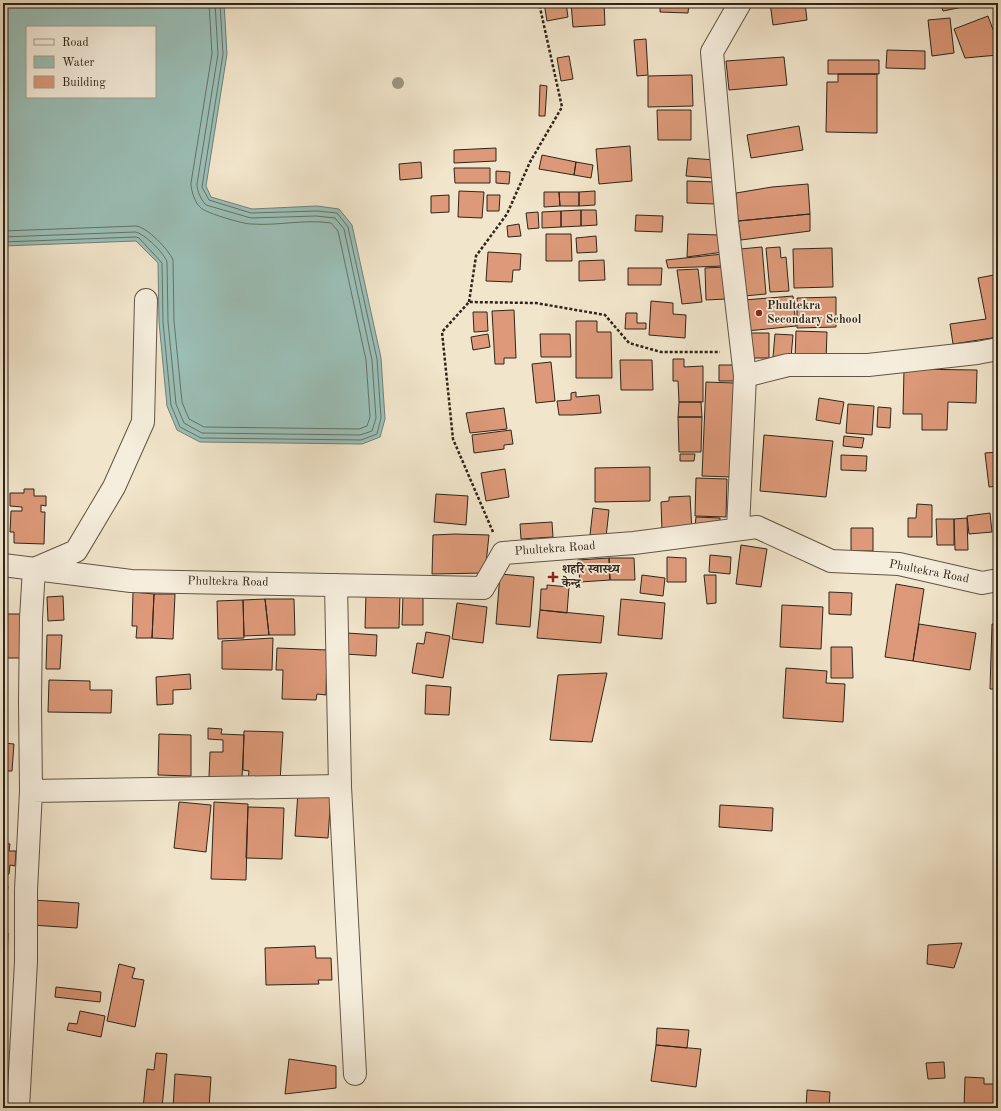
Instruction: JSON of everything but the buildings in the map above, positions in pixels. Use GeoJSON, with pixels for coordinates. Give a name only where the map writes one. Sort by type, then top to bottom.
{"type":"FeatureCollection","features":[{"type":"Feature","properties":{"kind":"street"},"geometry":{"type":"LineString","coordinates":[[738,529],[745,376],[727,222],[712,52],[740,3]]}},
{"type":"Feature","properties":{"kind":"street"},"geometry":{"type":"LineString","coordinates":[[18,1108],[26,962],[26,890],[31,791],[31,618],[34,568],[76,551],[114,487],[143,422],[146,300]]}},
{"type":"Feature","properties":{"kind":"street"},"geometry":{"type":"LineString","coordinates":[[745,376],[788,365],[868,365],[977,353],[998,349]]}},
{"type":"Feature","properties":{"kind":"street","name":"Phultekra Road"},"geometry":{"type":"LineString","coordinates":[[3,565],[131,580],[483,588],[503,553],[634,542],[758,527],[831,561],[900,564],[982,583],[998,580]]}},
{"type":"Feature","properties":{"kind":"street"},"geometry":{"type":"LineString","coordinates":[[336,585],[340,786],[355,1074]]}},
{"type":"Feature","properties":{"kind":"street"},"geometry":{"type":"LineString","coordinates":[[31,791],[340,786]]}},
{"type":"Feature","properties":{"kind":"path"},"geometry":{"type":"LineString","coordinates":[[503,553],[453,439],[442,332],[469,302],[476,256],[507,214],[530,162],[562,107],[539,3]]}},
{"type":"Feature","properties":{"kind":"path"},"geometry":{"type":"LineString","coordinates":[[469,302],[536,303],[605,315],[629,343],[661,352],[742,352]]}},
{"type":"Feature","properties":{"kind":"water"},"geometry":{"type":"Polygon","coordinates":[[[3,3],[224,3],[227,54],[206,186],[211,197],[252,209],[317,206],[339,209],[352,225],[381,358],[385,419],[380,437],[362,444],[200,442],[177,430],[167,406],[159,322],[158,263],[136,241],[3,246],[3,3]]]}},
{"type":"Feature","properties":{"kind":"place","name":"Phultekra Secondary School"},"geometry":{"type":"Point","coordinates":[759,313]}},
{"type":"Feature","properties":{"kind":"place","name":"शहरि स्वास्थ्य केन्द्र"},"geometry":{"type":"Point","coordinates":[553,577]}}]}
